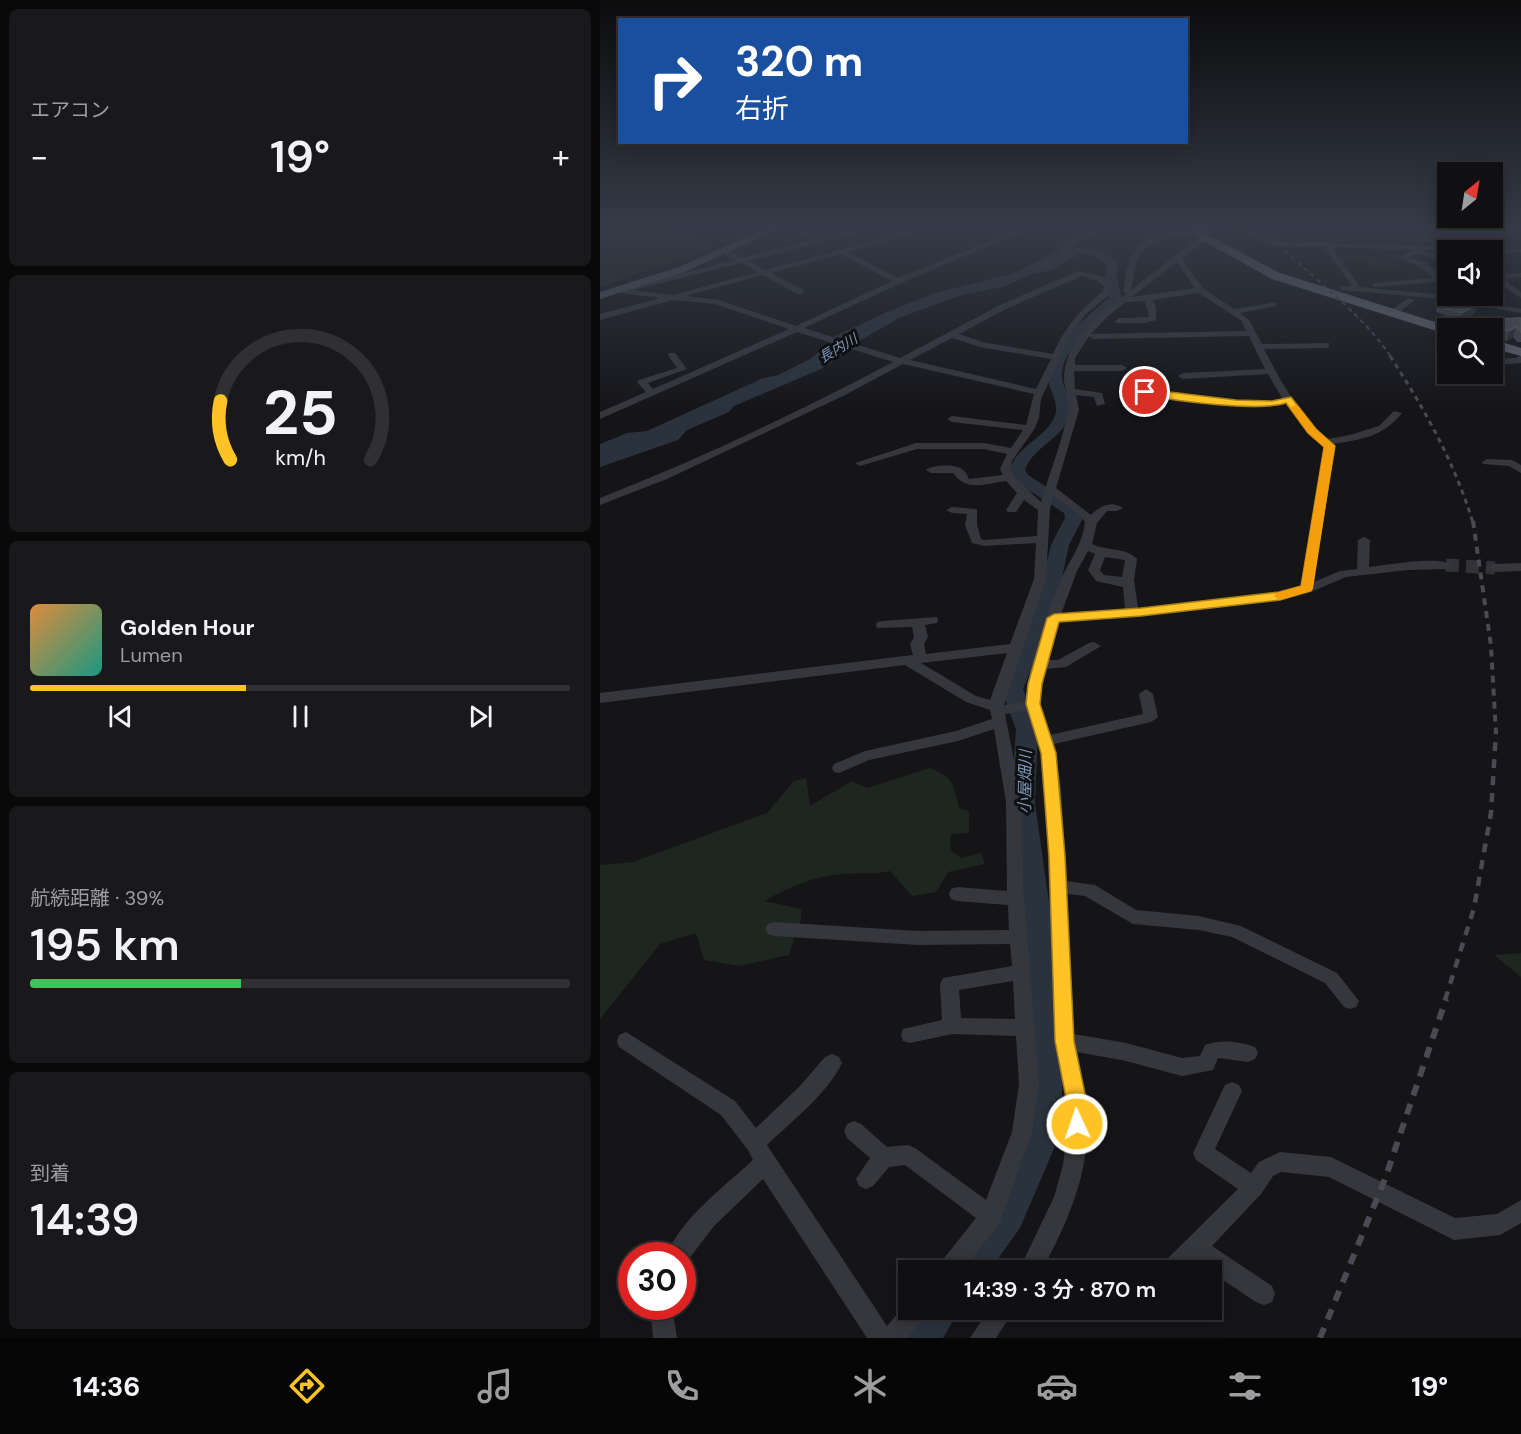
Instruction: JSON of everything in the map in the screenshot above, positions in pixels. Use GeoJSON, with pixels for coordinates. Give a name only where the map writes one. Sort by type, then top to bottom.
{"type":"FeatureCollection","features":[{"type":"Feature","properties":{"kind":"highway"},"geometry":{"type":"LineString","coordinates":[[1312,288],[1437,327]]}},
{"type":"Feature","properties":{"kind":"main road"},"geometry":{"type":"LineString","coordinates":[[600,296],[626,288]]}},
{"type":"Feature","properties":{"kind":"street"},"geometry":{"type":"LineString","coordinates":[[619,291],[630,288]]}},
{"type":"Feature","properties":{"kind":"street"},"geometry":{"type":"LineString","coordinates":[[600,317],[704,288]]}},
{"type":"Feature","properties":{"kind":"street"},"geometry":{"type":"LineString","coordinates":[[794,288],[800,292]]}},
{"type":"Feature","properties":{"kind":"street"},"geometry":{"type":"LineString","coordinates":[[600,416],[797,330],[883,288]]}},
{"type":"Feature","properties":{"kind":"street"},"geometry":{"type":"LineString","coordinates":[[600,502],[663,477],[842,393],[950,334],[1047,288]]}},
{"type":"Feature","properties":{"kind":"street"},"geometry":{"type":"LineString","coordinates":[[1045,508],[1023,493],[1009,477],[1005,469],[1007,461],[1030,429],[1039,392],[1067,336],[1083,312],[1107,292],[1108,288]]}},
{"type":"Feature","properties":{"kind":"street"},"geometry":{"type":"LineString","coordinates":[[1128,288],[1127,291],[1132,293]]}},
{"type":"Feature","properties":{"kind":"street"},"geometry":{"type":"LineString","coordinates":[[957,1260],[991,1216],[1022,1132],[1029,1084],[1016,899],[1014,802],[996,702],[1040,579],[1045,508],[1074,410],[1069,368],[1071,358],[1081,338],[1105,314],[1138,288]]}},
{"type":"Feature","properties":{"kind":"street"},"geometry":{"type":"LineString","coordinates":[[1317,290],[1338,288]]}},
{"type":"Feature","properties":{"kind":"street"},"geometry":{"type":"LineString","coordinates":[[1349,288],[1442,297],[1521,311]]}},
{"type":"Feature","properties":{"kind":"street"},"geometry":{"type":"LineString","coordinates":[[1125,300],[1148,299],[1200,290],[1229,312],[1245,320],[1270,371],[1288,399],[1312,431],[1329,446],[1307,589]]}},
{"type":"Feature","properties":{"kind":"street"},"geometry":{"type":"LineString","coordinates":[[619,291],[716,302],[865,352],[1039,392]]}},
{"type":"Feature","properties":{"kind":"street"},"geometry":{"type":"LineString","coordinates":[[1119,321],[1153,318],[1148,299]]}},
{"type":"Feature","properties":{"kind":"street"},"geometry":{"type":"LineString","coordinates":[[1393,313],[1412,300]]}},
{"type":"Feature","properties":{"kind":"street"},"geometry":{"type":"LineString","coordinates":[[1229,312],[1273,304]]}},
{"type":"Feature","properties":{"kind":"street"},"geometry":{"type":"LineString","coordinates":[[1093,336],[1253,333]]}},
{"type":"Feature","properties":{"kind":"street"},"geometry":{"type":"LineString","coordinates":[[950,334],[980,344],[1055,357]]}},
{"type":"Feature","properties":{"kind":"street"},"geometry":{"type":"LineString","coordinates":[[1132,346],[1133,335]]}},
{"type":"Feature","properties":{"kind":"street"},"geometry":{"type":"LineString","coordinates":[[1067,336],[1081,338]]}},
{"type":"Feature","properties":{"kind":"street"},"geometry":{"type":"LineString","coordinates":[[1259,347],[1326,345]]}},
{"type":"Feature","properties":{"kind":"street"},"geometry":{"type":"LineString","coordinates":[[1503,363],[1519,361],[1517,352]]}},
{"type":"Feature","properties":{"kind":"street"},"geometry":{"type":"LineString","coordinates":[[652,394],[642,382],[682,369],[672,355]]}},
{"type":"Feature","properties":{"kind":"street"},"geometry":{"type":"LineString","coordinates":[[1069,368],[1122,368]]}},
{"type":"Feature","properties":{"kind":"street"},"geometry":{"type":"LineString","coordinates":[[1183,376],[1270,371]]}},
{"type":"Feature","properties":{"kind":"street"},"geometry":{"type":"LineString","coordinates":[[1071,391],[1099,395],[1100,404]]}},
{"type":"Feature","properties":{"kind":"street"},"geometry":{"type":"LineString","coordinates":[[1145,392],[1236,403],[1273,404],[1288,399]]}},
{"type":"Feature","properties":{"kind":"street"},"geometry":{"type":"LineString","coordinates":[[1273,404],[1277,415]]}},
{"type":"Feature","properties":{"kind":"street"},"geometry":{"type":"LineString","coordinates":[[1326,442],[1352,438],[1383,428],[1397,413]]}},
{"type":"Feature","properties":{"kind":"street"},"geometry":{"type":"LineString","coordinates":[[952,419],[1030,429]]}},
{"type":"Feature","properties":{"kind":"street"},"geometry":{"type":"LineString","coordinates":[[860,463],[916,446],[984,446],[1015,452]]}},
{"type":"Feature","properties":{"kind":"street"},"geometry":{"type":"LineString","coordinates":[[1487,462],[1512,463],[1521,470]]}},
{"type":"Feature","properties":{"kind":"street"},"geometry":{"type":"LineString","coordinates":[[931,470],[955,470],[961,473],[961,477],[967,482],[1009,477]]}},
{"type":"Feature","properties":{"kind":"street"},"geometry":{"type":"LineString","coordinates":[[1049,490],[1083,512],[1091,522]]}},
{"type":"Feature","properties":{"kind":"street"},"geometry":{"type":"LineString","coordinates":[[1012,510],[1023,493]]}},
{"type":"Feature","properties":{"kind":"street"},"geometry":{"type":"LineString","coordinates":[[1035,1260],[1062,1209],[1073,1170],[1077,1145],[1077,1103],[1064,1041],[1058,886],[1049,753],[1029,705],[1054,618],[1072,570],[1089,540],[1091,522],[1104,508],[1117,508]]}},
{"type":"Feature","properties":{"kind":"street"},"geometry":{"type":"LineString","coordinates":[[952,510],[973,512],[971,525],[975,541],[984,543],[1043,539]]}},
{"type":"Feature","properties":{"kind":"street"},"geometry":{"type":"LineString","coordinates":[[957,526],[971,525]]}},
{"type":"Feature","properties":{"kind":"street"},"geometry":{"type":"LineString","coordinates":[[1363,572],[1364,540]]}},
{"type":"Feature","properties":{"kind":"street"},"geometry":{"type":"LineString","coordinates":[[1086,546],[1101,553],[1125,555],[1131,559],[1129,585],[1132,612]]}},
{"type":"Feature","properties":{"kind":"street"},"geometry":{"type":"LineString","coordinates":[[1101,553],[1094,570],[1100,578],[1118,580],[1129,585]]}},
{"type":"Feature","properties":{"kind":"street"},"geometry":{"type":"LineString","coordinates":[[1054,618],[1280,596],[1307,589],[1344,574],[1408,566],[1446,565]]}},
{"type":"Feature","properties":{"kind":"street"},"geometry":{"type":"LineString","coordinates":[[1495,568],[1521,567]]}},
{"type":"Feature","properties":{"kind":"street"},"geometry":{"type":"LineString","coordinates":[[882,625],[918,624],[932,620]]}},
{"type":"Feature","properties":{"kind":"street"},"geometry":{"type":"LineString","coordinates":[[918,624],[921,637],[917,644],[920,658]]}},
{"type":"Feature","properties":{"kind":"street"},"geometry":{"type":"LineString","coordinates":[[1040,665],[1061,664],[1094,646]]}},
{"type":"Feature","properties":{"kind":"street"},"geometry":{"type":"LineString","coordinates":[[600,698],[904,659],[1014,648]]}},
{"type":"Feature","properties":{"kind":"street"},"geometry":{"type":"LineString","coordinates":[[904,659],[971,699],[999,712]]}},
{"type":"Feature","properties":{"kind":"street"},"geometry":{"type":"LineString","coordinates":[[1045,741],[1151,717],[1146,694]]}},
{"type":"Feature","properties":{"kind":"street"},"geometry":{"type":"LineString","coordinates":[[839,768],[865,756],[958,736],[999,712],[1029,705]]}},
{"type":"Feature","properties":{"kind":"street"},"geometry":{"type":"LineString","coordinates":[[1058,886],[1089,890],[1133,917],[1199,923],[1235,931],[1331,978],[1350,1001]]}},
{"type":"Feature","properties":{"kind":"street"},"geometry":{"type":"LineString","coordinates":[[957,894],[1016,899]]}},
{"type":"Feature","properties":{"kind":"street"},"geometry":{"type":"LineString","coordinates":[[774,929],[918,938],[1019,937]]}},
{"type":"Feature","properties":{"kind":"street"},"geometry":{"type":"LineString","coordinates":[[952,1026],[949,984],[1022,972]]}},
{"type":"Feature","properties":{"kind":"street"},"geometry":{"type":"LineString","coordinates":[[910,1035],[952,1026],[1025,1029]]}},
{"type":"Feature","properties":{"kind":"street"},"geometry":{"type":"LineString","coordinates":[[626,1041],[728,1108],[755,1143],[765,1163],[881,1338]]}},
{"type":"Feature","properties":{"kind":"street"},"geometry":{"type":"LineString","coordinates":[[1064,1041],[1126,1052],[1182,1067],[1206,1064],[1212,1052],[1222,1049],[1248,1053]]}},
{"type":"Feature","properties":{"kind":"street"},"geometry":{"type":"LineString","coordinates":[[755,1143],[807,1093],[832,1063]]}},
{"type":"Feature","properties":{"kind":"street"},"geometry":{"type":"LineString","coordinates":[[1232,1091],[1203,1153],[1254,1187]]}},
{"type":"Feature","properties":{"kind":"street"},"geometry":{"type":"LineString","coordinates":[[854,1131],[884,1156],[908,1155],[991,1216]]}},
{"type":"Feature","properties":{"kind":"street"},"geometry":{"type":"LineString","coordinates":[[866,1179],[884,1156]]}},
{"type":"Feature","properties":{"kind":"street"},"geometry":{"type":"LineString","coordinates":[[1182,1260],[1254,1187],[1266,1169],[1280,1162],[1331,1167],[1454,1229],[1500,1224],[1521,1211]]}},
{"type":"Feature","properties":{"kind":"street"},"geometry":{"type":"LineString","coordinates":[[687,1242],[723,1201],[765,1163]]}},
{"type":"Feature","properties":{"kind":"street"},"geometry":{"type":"LineString","coordinates":[[1195,1248],[1264,1294]]}},
{"type":"Feature","properties":{"kind":"street"},"geometry":{"type":"LineString","coordinates":[[663,1320],[665,1338]]}},
{"type":"Feature","properties":{"kind":"street"},"geometry":{"type":"LineString","coordinates":[[892,1338],[907,1320]]}},
{"type":"Feature","properties":{"kind":"street"},"geometry":{"type":"LineString","coordinates":[[982,1338],[996,1320]]}},
{"type":"Feature","properties":{"kind":"shaded area"},"geometry":{"type":"Polygon","coordinates":[[[930,768],[948,778],[954,787],[959,808],[969,811],[969,833],[951,834],[950,850],[961,858],[981,853],[985,864],[948,872],[936,892],[912,896],[890,871],[832,875],[792,887],[764,901],[801,909],[801,919],[789,955],[739,966],[704,960],[696,933],[660,944],[600,1019],[600,865],[633,862],[767,813],[794,781],[806,778],[810,806],[852,781],[867,788],[930,768]]]}},
{"type":"Feature","properties":{"kind":"shaded area"},"geometry":{"type":"Polygon","coordinates":[[[1521,953],[1521,977],[1494,955],[1521,953]]]}},
{"type":"Feature","properties":{"kind":"water","name":"長内川"},"geometry":{"type":"Polygon","coordinates":[[[953,288],[994,288],[958,296],[899,318],[847,348],[839,358],[821,369],[734,406],[729,412],[687,430],[678,440],[600,467],[600,444],[627,433],[647,431],[761,379],[778,375],[810,359],[833,337],[935,293],[953,288]]]}},
{"type":"Feature","properties":{"kind":"building"},"geometry":{"type":"Polygon","coordinates":[[[1445,306],[1475,306],[1462,313],[1446,309],[1449,307],[1445,306]]]}},
{"type":"Feature","properties":{"kind":"building"},"geometry":{"type":"Polygon","coordinates":[[[1521,318],[1521,332],[1516,327],[1509,331],[1503,329],[1503,319],[1521,318]]]}},
{"type":"Feature","properties":{"kind":"waterway","name":"小屋畑川"},"geometry":{"type":"LineString","coordinates":[[976,1260],[1008,1216],[1045,1132],[1048,1048],[1038,917],[1023,803],[1027,729],[1012,689],[1044,615],[1060,545],[1074,518],[1072,511],[1022,478],[1017,470],[1024,456],[1050,434],[1061,420],[1064,403],[1056,382],[1056,368],[1078,334],[1116,299],[1113,288]]}},
{"type":"Feature","properties":{"kind":"waterway","name":"小屋畑川"},"geometry":{"type":"LineString","coordinates":[[921,1338],[934,1320]]}},
{"type":"Feature","properties":{"kind":"tunnel"},"geometry":{"type":"LineString","coordinates":[[1446,565],[1495,568]]}},
{"type":"Feature","properties":{"kind":"railway"},"geometry":{"type":"LineString","coordinates":[[1327,288],[1362,321],[1391,357]]}},
{"type":"Feature","properties":{"kind":"railway"},"geometry":{"type":"LineString","coordinates":[[1390,356],[1415,396],[1448,458],[1473,523]]}},
{"type":"Feature","properties":{"kind":"railway"},"geometry":{"type":"LineString","coordinates":[[1473,521],[1491,646],[1496,732]]}},
{"type":"Feature","properties":{"kind":"railway"},"geometry":{"type":"LineString","coordinates":[[1445,1000],[1474,908],[1491,813],[1496,732]]}},
{"type":"Feature","properties":{"kind":"railway"},"geometry":{"type":"LineString","coordinates":[[1320,1338],[1385,1179],[1446,999]]}},
{"type":"Feature","properties":{"kind":"slow traffic"},"geometry":{"type":"LineString","coordinates":[[1280,596],[1307,589],[1329,446],[1312,431],[1295,408]]}},
{"type":"Feature","properties":{"kind":"route"},"geometry":{"type":"LineString","coordinates":[[1077,1124],[1077,1103],[1064,1041],[1057,856],[1049,753],[1033,704],[1035,684],[1054,618],[1141,612],[1280,596],[1307,589],[1329,446],[1312,431],[1288,399],[1273,404],[1236,403],[1145,392]]}}]}
